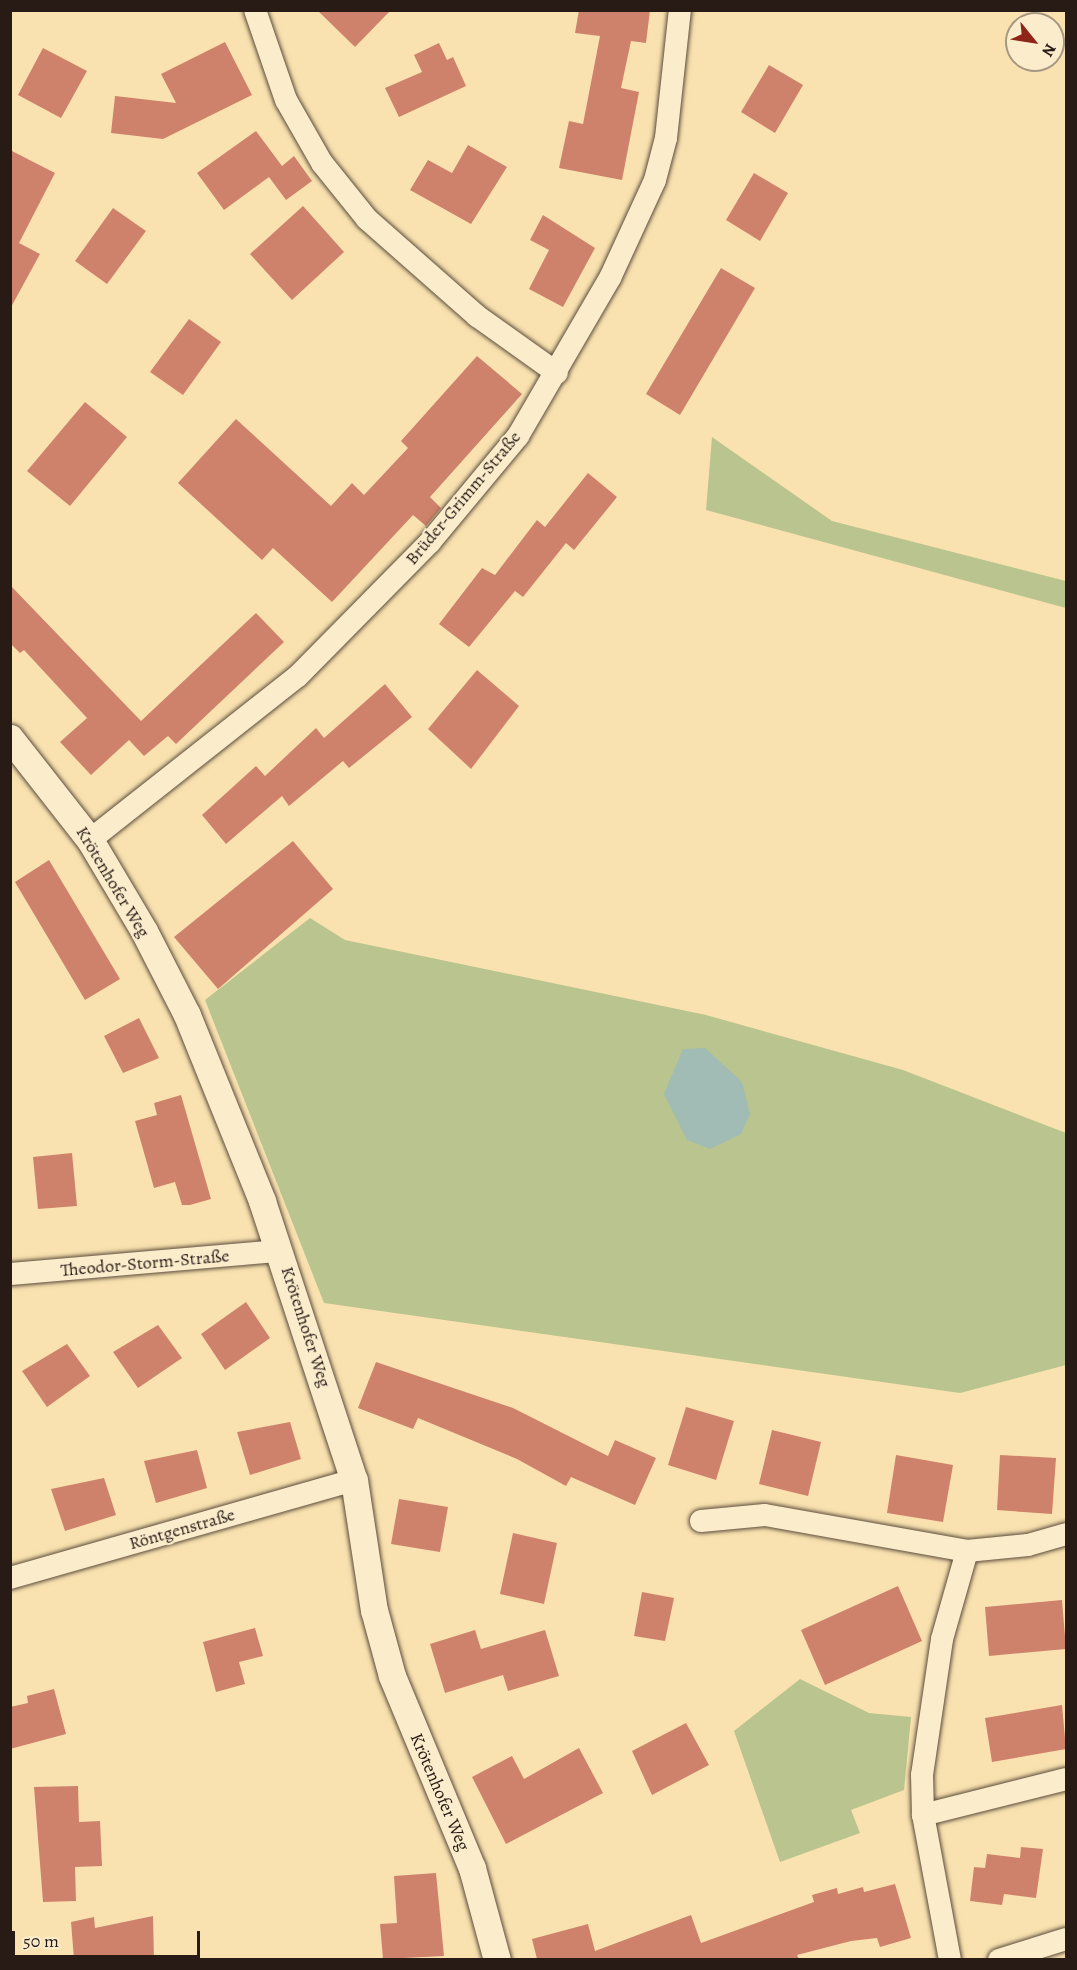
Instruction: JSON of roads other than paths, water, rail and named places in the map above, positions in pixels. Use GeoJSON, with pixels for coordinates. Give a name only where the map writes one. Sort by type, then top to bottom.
{"type":"FeatureCollection","features":[{"type":"Feature","properties":{"kind":"street"},"geometry":{"type":"LineString","coordinates":[[255,10],[286,100],[322,163],[367,219],[477,316],[557,373]]}},
{"type":"Feature","properties":{"kind":"street","name":"Brüder-Grimm-Straße"},"geometry":{"type":"LineString","coordinates":[[90,840],[224,740],[361,613],[518,436],[557,373],[620,257],[655,180],[666,138],[680,10]]}},
{"type":"Feature","properties":{"kind":"street","name":"Krötenhofer Weg"},"geometry":{"type":"LineString","coordinates":[[10,738],[90,840],[188,1015],[280,1251],[354,1480],[374,1610],[392,1676],[472,1868],[497,1959]]}},
{"type":"Feature","properties":{"kind":"street","name":"Theodor-Storm-Straße"},"geometry":{"type":"LineString","coordinates":[[12,1272],[280,1251]]}},
{"type":"Feature","properties":{"kind":"street","name":"Röntgenstraße"},"geometry":{"type":"LineString","coordinates":[[10,1578],[354,1480]]}},
{"type":"Feature","properties":{"kind":"street"},"geometry":{"type":"LineString","coordinates":[[701,1521],[765,1515],[967,1551],[1028,1545],[1066,1534]]}},
{"type":"Feature","properties":{"kind":"street"},"geometry":{"type":"LineString","coordinates":[[950,1959],[923,1815],[926,1725],[942,1640],[967,1551]]}},
{"type":"Feature","properties":{"kind":"street"},"geometry":{"type":"LineString","coordinates":[[923,1815],[1066,1779]]}},
{"type":"Feature","properties":{"kind":"street"},"geometry":{"type":"LineString","coordinates":[[999,1959],[1066,1939]]}},
{"type":"Feature","properties":{"kind":"water"},"geometry":{"type":"Polygon","coordinates":[[[705,1048],[742,1082],[750,1114],[741,1134],[710,1149],[687,1140],[664,1094],[683,1049],[705,1048]]]}}]}
